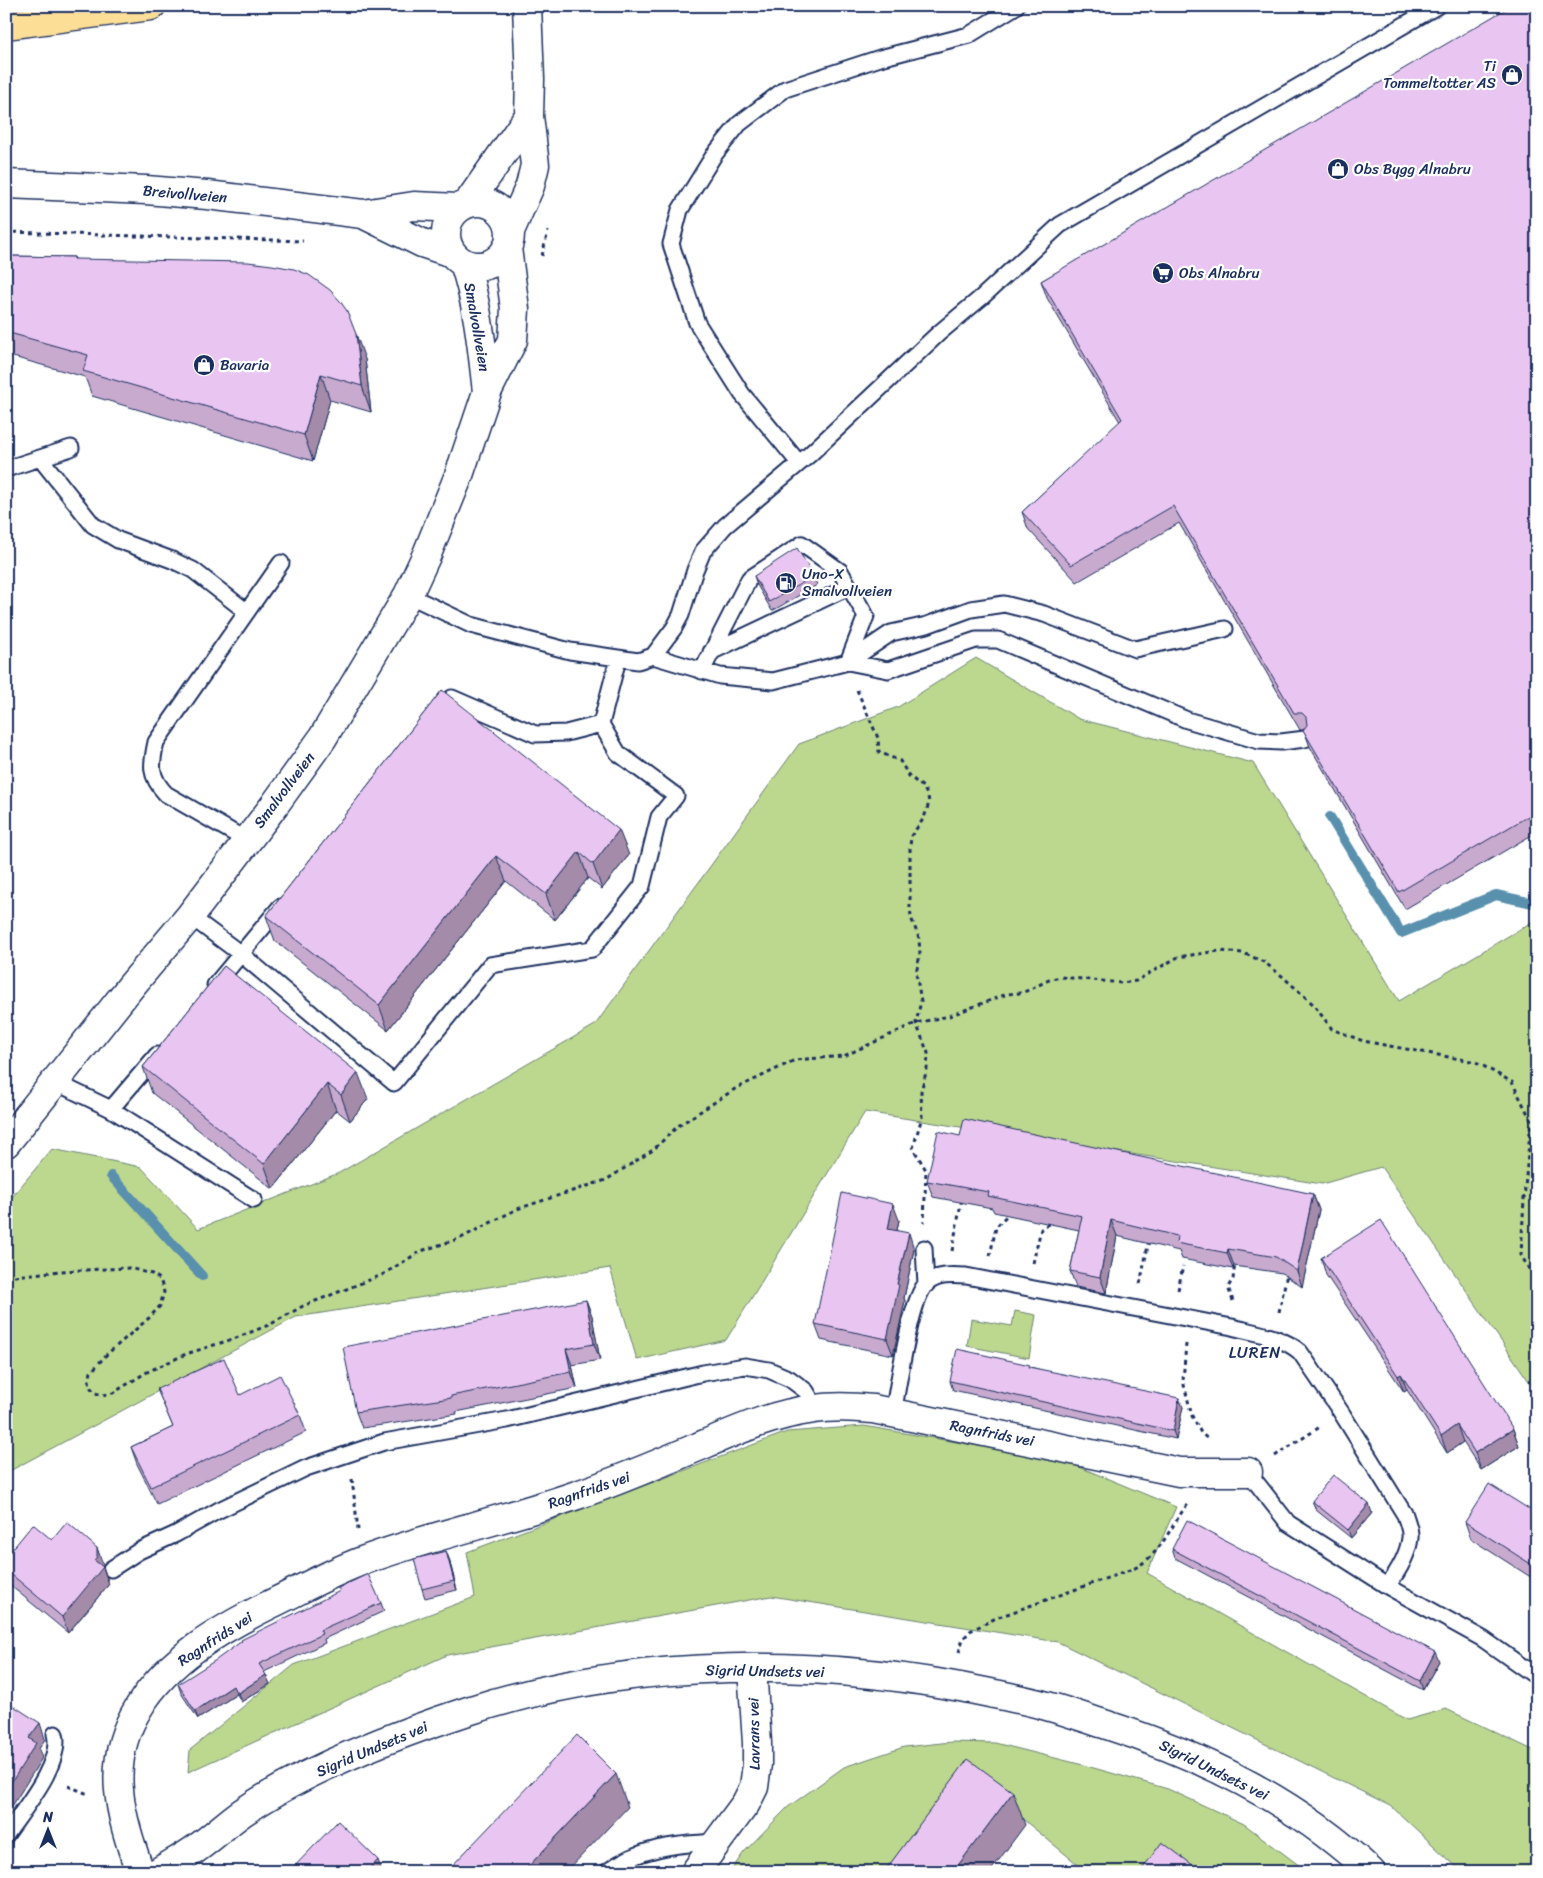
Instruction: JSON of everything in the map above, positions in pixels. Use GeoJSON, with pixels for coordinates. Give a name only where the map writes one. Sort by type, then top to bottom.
{"type":"FeatureCollection","features":[{"type":"Feature","properties":{"kind":"highway"},"geometry":{"type":"LineString","coordinates":[[6,25],[151,6]]}},
{"type":"Feature","properties":{"kind":"street","name":"Smalvollveien"},"geometry":{"type":"LineString","coordinates":[[458,258],[483,265],[501,256],[530,186],[535,165],[529,116],[530,79],[527,6]]}},
{"type":"Feature","properties":{"kind":"street","name":"Smalvollveien"},"geometry":{"type":"LineString","coordinates":[[487,392],[481,333],[476,314],[473,288],[458,258],[447,242],[446,229],[450,218],[463,206],[529,116]]}},
{"type":"Feature","properties":{"kind":"street","name":"Breivollveien"},"geometry":{"type":"LineString","coordinates":[[6,184],[146,190],[207,195],[363,214],[414,206],[463,206]]}},
{"type":"Feature","properties":{"kind":"street","name":"Smalvollveien"},"geometry":{"type":"LineString","coordinates":[[6,1143],[190,916],[322,739],[408,595],[459,475],[487,392],[513,340],[515,309],[507,220],[500,210],[490,204],[479,201],[463,206]]}},
{"type":"Feature","properties":{"kind":"street","name":"Breivollveien"},"geometry":{"type":"LineString","coordinates":[[363,214],[422,243],[458,258]]}},
{"type":"Feature","properties":{"kind":"street","name":"Ragnfrids vei"},"geometry":{"type":"LineString","coordinates":[[140,1872],[124,1822],[119,1798],[118,1762],[126,1733],[138,1708],[162,1677],[180,1660],[237,1621],[318,1579],[362,1561],[575,1496],[632,1475],[736,1430],[770,1418],[816,1408],[853,1407],[893,1414],[1179,1472],[1248,1472]]}},
{"type":"Feature","properties":{"kind":"street","name":"Lavrans vei"},"geometry":{"type":"LineString","coordinates":[[695,1872],[746,1803],[754,1787],[757,1743],[752,1668]]}},
{"type":"Feature","properties":{"kind":"street","name":"Sigrid Undsets vei"},"geometry":{"type":"LineString","coordinates":[[158,1872],[196,1849],[244,1811],[292,1784],[342,1759],[383,1742],[472,1710],[578,1684],[620,1677],[689,1670],[752,1668],[882,1675],[961,1687],[1046,1705],[1117,1728],[1176,1749],[1240,1779],[1297,1813],[1360,1861],[1371,1872]]}},
{"type":"Feature","properties":{"kind":"lane"},"geometry":{"type":"LineString","coordinates":[[804,459],[742,394],[697,323],[671,244],[680,210],[714,155],[739,124],[785,89],[880,58],[969,34],[1016,6]]}},
{"type":"Feature","properties":{"kind":"lane"},"geometry":{"type":"LineString","coordinates":[[408,595],[471,624],[570,651],[638,661],[653,656],[674,628],[681,615],[703,551],[733,520],[804,459],[939,333],[982,297],[1060,225],[1437,6]]}},
{"type":"Feature","properties":{"kind":"lane"},"geometry":{"type":"LineString","coordinates":[[6,470],[71,448]]}},
{"type":"Feature","properties":{"kind":"lane"},"geometry":{"type":"LineString","coordinates":[[40,458],[93,525],[118,540],[172,560],[192,570],[247,612]]}},
{"type":"Feature","properties":{"kind":"lane"},"geometry":{"type":"LineString","coordinates":[[702,671],[750,579],[802,544],[840,571],[866,616],[848,662]]}},
{"type":"Feature","properties":{"kind":"lane"},"geometry":{"type":"LineString","coordinates":[[246,840],[166,794],[158,787],[152,774],[152,759],[156,742],[281,563]]}},
{"type":"Feature","properties":{"kind":"lane"},"geometry":{"type":"LineString","coordinates":[[711,652],[849,587]]}},
{"type":"Feature","properties":{"kind":"lane"},"geometry":{"type":"LineString","coordinates":[[653,656],[720,676],[773,680],[848,662],[891,633],[927,625],[971,609],[1004,604],[1044,614],[1135,649],[1225,629]]}},
{"type":"Feature","properties":{"kind":"lane"},"geometry":{"type":"LineString","coordinates":[[848,662],[888,670],[976,640],[998,640],[1187,720],[1259,741],[1281,742],[1305,739]]}},
{"type":"Feature","properties":{"kind":"lane"},"geometry":{"type":"LineString","coordinates":[[190,916],[241,954],[394,1083],[490,965],[592,949],[642,886],[659,817],[676,796],[618,753],[601,724],[618,659]]}},
{"type":"Feature","properties":{"kind":"lane"},"geometry":{"type":"LineString","coordinates":[[428,728],[452,698],[535,734],[566,733],[601,724]]}},
{"type":"Feature","properties":{"kind":"lane"},"geometry":{"type":"LineString","coordinates":[[204,998],[291,894]]}},
{"type":"Feature","properties":{"kind":"lane"},"geometry":{"type":"LineString","coordinates":[[111,1109],[167,1043]]}},
{"type":"Feature","properties":{"kind":"lane"},"geometry":{"type":"LineString","coordinates":[[55,1082],[111,1109],[254,1200]]}},
{"type":"Feature","properties":{"kind":"lane"},"geometry":{"type":"LineString","coordinates":[[924,1248],[926,1285]]}},
{"type":"Feature","properties":{"kind":"lane"},"geometry":{"type":"LineString","coordinates":[[893,1414],[906,1340],[920,1293],[926,1285],[937,1278],[966,1276],[1225,1326],[1273,1338],[1292,1346],[1300,1352],[1341,1412],[1405,1514],[1410,1540],[1395,1575],[1387,1586]]}},
{"type":"Feature","properties":{"kind":"lane"},"geometry":{"type":"LineString","coordinates":[[111,1569],[139,1551],[306,1468],[384,1442],[507,1420],[703,1373],[744,1366],[769,1370],[790,1378],[806,1391],[816,1408]]}},
{"type":"Feature","properties":{"kind":"lane"},"geometry":{"type":"LineString","coordinates":[[1248,1472],[1288,1523],[1387,1586],[1483,1639],[1537,1676]]}},
{"type":"Feature","properties":{"kind":"lane"},"geometry":{"type":"LineString","coordinates":[[6,1835],[44,1776],[56,1748],[54,1734]]}},
{"type":"Feature","properties":{"kind":"lane"},"geometry":{"type":"LineString","coordinates":[[607,1872],[618,1863],[640,1853],[680,1844],[717,1842]]}},
{"type":"Feature","properties":{"kind":"path"},"geometry":{"type":"LineString","coordinates":[[6,232],[313,242]]}},
{"type":"Feature","properties":{"kind":"path"},"geometry":{"type":"LineString","coordinates":[[848,662],[861,700],[878,738],[879,752],[900,761],[909,776],[923,787],[928,796],[924,818],[911,836],[910,848],[910,910],[919,938],[920,955],[916,973],[921,1001],[916,1023],[928,1053],[927,1069],[922,1091],[922,1117],[913,1148],[926,1170],[924,1248]]}},
{"type":"Feature","properties":{"kind":"path"},"geometry":{"type":"LineString","coordinates":[[6,1277],[60,1271],[129,1268],[152,1274],[160,1279],[164,1292],[160,1306],[106,1355],[91,1372],[89,1381],[95,1393],[103,1395],[113,1393],[147,1372],[186,1354],[236,1338],[271,1324],[303,1306],[382,1275],[421,1251],[462,1238],[517,1209],[606,1180],[653,1150],[678,1126],[735,1089],[795,1060],[844,1056],[916,1023],[949,1016],[1007,994],[1022,993],[1056,978],[1122,983],[1136,980],[1178,957],[1219,951],[1244,953],[1264,962],[1313,1004],[1332,1029],[1363,1041],[1476,1062],[1512,1082],[1531,1120],[1521,1255],[1537,1283]]}},
{"type":"Feature","properties":{"kind":"path"},"geometry":{"type":"LineString","coordinates":[[947,1276],[963,1190]]}},
{"type":"Feature","properties":{"kind":"path"},"geometry":{"type":"LineString","coordinates":[[984,1280],[996,1227],[1010,1211]]}},
{"type":"Feature","properties":{"kind":"path"},"geometry":{"type":"LineString","coordinates":[[1028,1289],[1041,1229],[1050,1223],[1052,1217]]}},
{"type":"Feature","properties":{"kind":"path"},"geometry":{"type":"LineString","coordinates":[[1135,1309],[1151,1233]]}},
{"type":"Feature","properties":{"kind":"path"},"geometry":{"type":"LineString","coordinates":[[1225,1326],[1234,1302],[1228,1288],[1233,1279],[1236,1261]]}},
{"type":"Feature","properties":{"kind":"path"},"geometry":{"type":"LineString","coordinates":[[1273,1338],[1287,1274]]}},
{"type":"Feature","properties":{"kind":"path"},"geometry":{"type":"LineString","coordinates":[[1191,1320],[1185,1347],[1182,1375],[1192,1416],[1201,1433],[1248,1472]]}},
{"type":"Feature","properties":{"kind":"path"},"geometry":{"type":"LineString","coordinates":[[1303,1439],[1325,1424]]}},
{"type":"Feature","properties":{"kind":"path"},"geometry":{"type":"LineString","coordinates":[[352,1476],[358,1530]]}},
{"type":"Feature","properties":{"kind":"path"},"geometry":{"type":"LineString","coordinates":[[959,1652],[963,1639],[970,1631],[996,1618],[1135,1568],[1146,1562],[1161,1546],[1183,1510]]}},
{"type":"Feature","properties":{"kind":"green space"},"geometry":{"type":"Polygon","coordinates":[[[976,658],[1079,719],[1253,763],[1399,1001],[1537,919],[1537,1393],[1381,1167],[1322,1184],[865,1112],[726,1340],[637,1360],[610,1268],[296,1317],[6,1473],[6,1204],[52,1149],[141,1167],[198,1229],[339,1173],[595,1025],[799,744],[898,707],[976,658]]]}},
{"type":"Feature","properties":{"kind":"green space"},"geometry":{"type":"Polygon","coordinates":[[[1015,1311],[1036,1315],[1029,1358],[967,1346],[971,1319],[1012,1326],[1015,1311]]]}},
{"type":"Feature","properties":{"kind":"green space"},"geometry":{"type":"Polygon","coordinates":[[[864,1426],[1065,1461],[1176,1507],[1147,1573],[1407,1720],[1446,1709],[1537,1752],[1537,1872],[1462,1872],[1391,1806],[1058,1642],[771,1596],[447,1655],[188,1772],[190,1750],[294,1665],[475,1597],[467,1552],[787,1432],[864,1426]]]}},
{"type":"Feature","properties":{"kind":"green space"},"geometry":{"type":"Polygon","coordinates":[[[951,1742],[995,1743],[1168,1789],[1244,1824],[1308,1872],[1087,1872],[1025,1821],[982,1790],[922,1872],[730,1872],[744,1852],[788,1807],[844,1767],[904,1747],[951,1742]]]}},
{"type":"Feature","properties":{"kind":"building"},"geometry":{"type":"Polygon","coordinates":[[[1511,6],[1537,6],[1537,811],[1399,892],[1303,730],[1307,725],[1306,717],[1302,713],[1294,713],[1173,506],[1071,565],[1022,512],[1122,419],[1041,281],[1511,6]]]}},
{"type":"Feature","properties":{"kind":"building","name":"Bavaria"},"geometry":{"type":"Polygon","coordinates":[[[6,256],[248,262],[294,269],[309,275],[330,290],[347,311],[356,334],[362,386],[321,374],[304,435],[83,371],[88,355],[6,332],[6,256]]]}},
{"type":"Feature","properties":{"kind":"building","name":"Uno-X Smalvollveien"},"geometry":{"type":"Polygon","coordinates":[[[797,548],[814,576],[769,602],[754,576],[797,548]]]}},
{"type":"Feature","properties":{"kind":"building"},"geometry":{"type":"Polygon","coordinates":[[[442,690],[619,830],[593,864],[579,852],[546,894],[496,856],[379,1005],[266,916],[442,690]]]}},
{"type":"Feature","properties":{"kind":"building"},"geometry":{"type":"Polygon","coordinates":[[[224,966],[358,1073],[341,1095],[327,1084],[264,1164],[143,1067],[224,966]]]}},
{"type":"Feature","properties":{"kind":"building"},"geometry":{"type":"Polygon","coordinates":[[[964,1119],[1313,1194],[1297,1271],[1276,1257],[1228,1249],[1227,1253],[1176,1243],[1177,1236],[1111,1220],[1100,1277],[1070,1271],[1082,1216],[988,1196],[989,1192],[927,1181],[938,1131],[960,1136],[964,1119]]]}},
{"type":"Feature","properties":{"kind":"building"},"geometry":{"type":"Polygon","coordinates":[[[842,1193],[893,1204],[888,1229],[909,1233],[887,1339],[815,1324],[842,1193]]]}},
{"type":"Feature","properties":{"kind":"building"},"geometry":{"type":"Polygon","coordinates":[[[1381,1220],[1513,1429],[1475,1453],[1457,1425],[1441,1436],[1401,1374],[1398,1376],[1321,1258],[1381,1220]]]}},
{"type":"Feature","properties":{"kind":"building"},"geometry":{"type":"Polygon","coordinates":[[[586,1300],[594,1344],[566,1349],[571,1372],[451,1396],[451,1398],[356,1412],[343,1347],[586,1300]]]}},
{"type":"Feature","properties":{"kind":"building"},"geometry":{"type":"Polygon","coordinates":[[[957,1349],[1030,1365],[1029,1367],[1179,1398],[1173,1431],[950,1381],[957,1349]]]}},
{"type":"Feature","properties":{"kind":"building"},"geometry":{"type":"Polygon","coordinates":[[[224,1358],[240,1395],[280,1375],[300,1415],[151,1487],[131,1447],[173,1427],[157,1389],[224,1358]]]}},
{"type":"Feature","properties":{"kind":"building"},"geometry":{"type":"Polygon","coordinates":[[[1333,1475],[1369,1504],[1348,1530],[1312,1501],[1333,1475]]]}},
{"type":"Feature","properties":{"kind":"building"},"geometry":{"type":"Polygon","coordinates":[[[1489,1484],[1537,1514],[1537,1568],[1465,1522],[1489,1484]]]}},
{"type":"Feature","properties":{"kind":"building"},"geometry":{"type":"Polygon","coordinates":[[[1187,1520],[1435,1652],[1420,1681],[1172,1549],[1187,1520]]]}},
{"type":"Feature","properties":{"kind":"building"},"geometry":{"type":"Polygon","coordinates":[[[67,1522],[97,1548],[97,1557],[94,1560],[103,1567],[62,1617],[6,1570],[6,1557],[33,1524],[52,1540],[67,1522]]]}},
{"type":"Feature","properties":{"kind":"building"},"geometry":{"type":"Polygon","coordinates":[[[446,1551],[454,1581],[422,1589],[414,1559],[446,1551]]]}},
{"type":"Feature","properties":{"kind":"building"},"geometry":{"type":"Polygon","coordinates":[[[368,1574],[381,1603],[320,1630],[322,1634],[259,1664],[266,1675],[238,1693],[233,1686],[195,1711],[178,1684],[216,1660],[241,1640],[340,1591],[338,1588],[368,1574]]]}},
{"type":"Feature","properties":{"kind":"building"},"geometry":{"type":"Polygon","coordinates":[[[6,1701],[40,1723],[29,1738],[36,1743],[6,1791],[6,1701]]]}},
{"type":"Feature","properties":{"kind":"building"},"geometry":{"type":"Polygon","coordinates":[[[577,1735],[616,1774],[523,1872],[450,1872],[448,1870],[577,1735]]]}},
{"type":"Feature","properties":{"kind":"building"},"geometry":{"type":"Polygon","coordinates":[[[968,1759],[1013,1792],[953,1872],[884,1872],[968,1759]]]}},
{"type":"Feature","properties":{"kind":"building"},"geometry":{"type":"Polygon","coordinates":[[[338,1821],[378,1860],[366,1872],[289,1872],[338,1821]]]}},
{"type":"Feature","properties":{"kind":"building"},"geometry":{"type":"Polygon","coordinates":[[[1162,1842],[1202,1872],[1140,1872],[1162,1842]]]}},
{"type":"Feature","properties":{"kind":"waterway"},"geometry":{"type":"LineString","coordinates":[[1330,817],[1401,933],[1496,895],[1537,904]]}},
{"type":"Feature","properties":{"kind":"waterway"},"geometry":{"type":"LineString","coordinates":[[111,1176],[202,1276]]}},
{"type":"Feature","properties":{"kind":"place","name":"Ti Tommeltotter AS"},"geometry":{"type":"Point","coordinates":[1512,75]}},
{"type":"Feature","properties":{"kind":"place","name":"Obs Bygg Alnabru"},"geometry":{"type":"Point","coordinates":[1338,169]}},
{"type":"Feature","properties":{"kind":"place","name":"Obs Alnabru"},"geometry":{"type":"Point","coordinates":[1163,273]}},
{"type":"Feature","properties":{"kind":"place","name":"Bavaria"},"geometry":{"type":"Point","coordinates":[204,365]}},
{"type":"Feature","properties":{"kind":"place","name":"Uno-X Smalvollveien"},"geometry":{"type":"Point","coordinates":[786,583]}},
{"type":"Feature","properties":{"kind":"district","name":"LUREN"},"geometry":{"type":"Point","coordinates":[1255,1352]}}]}
